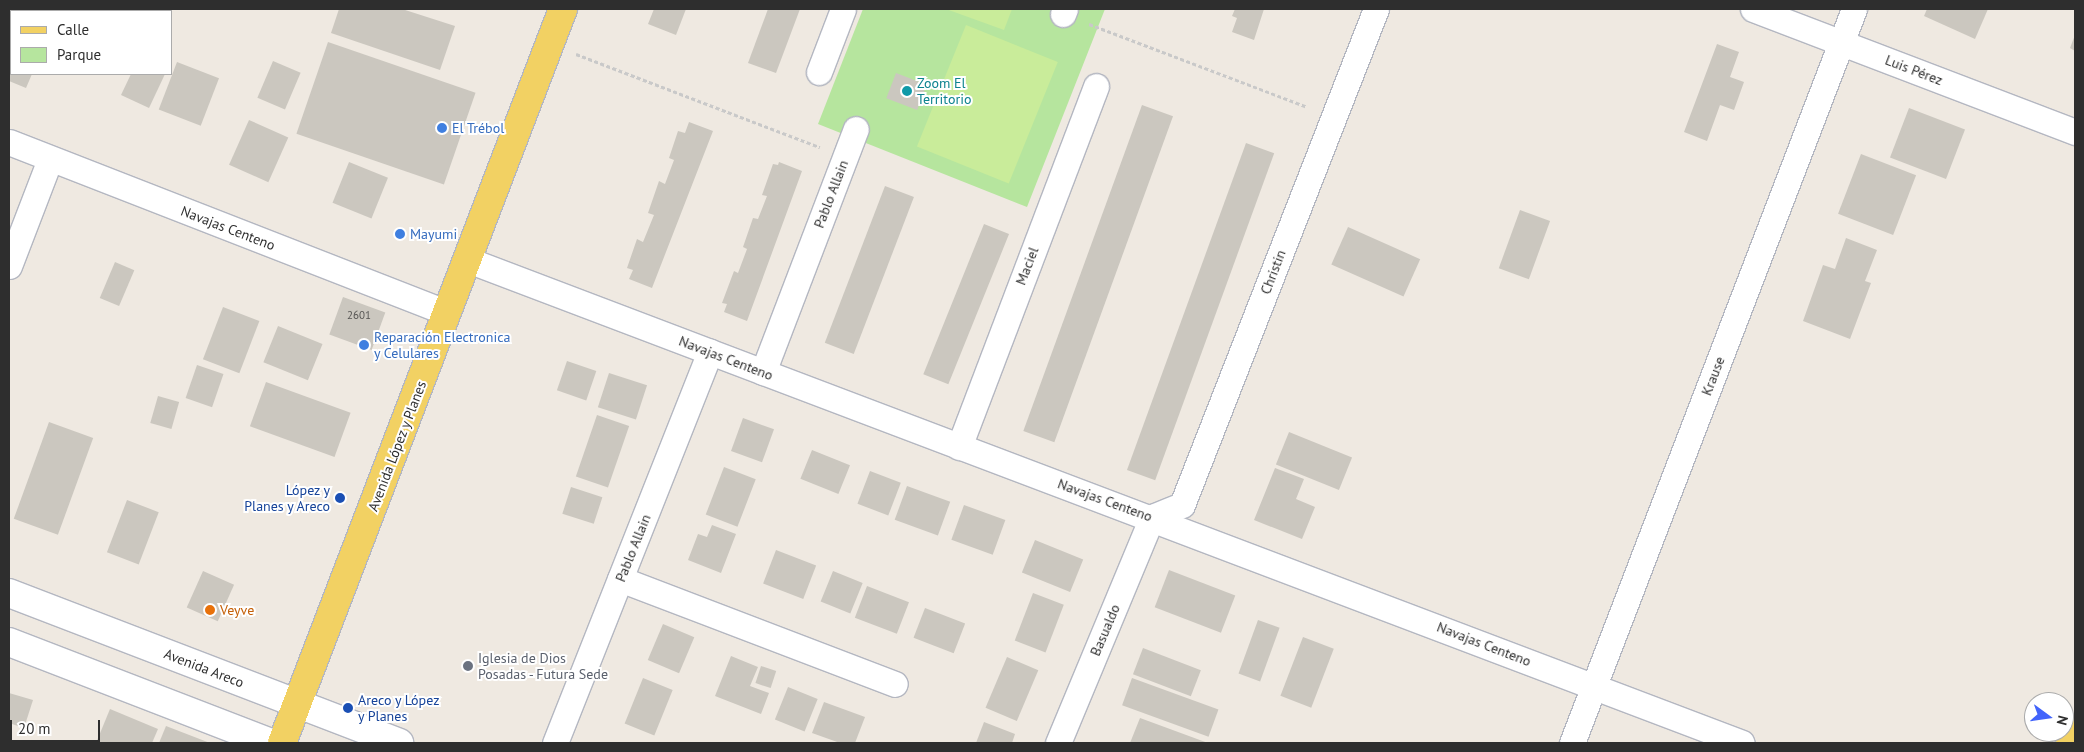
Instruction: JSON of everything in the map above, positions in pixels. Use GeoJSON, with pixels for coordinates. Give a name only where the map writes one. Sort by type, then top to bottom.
{"type":"FeatureCollection","features":[{"type":"Feature","properties":{"kind":"main road","name":"Avenida López y Planes"},"geometry":{"type":"LineString","coordinates":[[282,743],[563,9]]}},
{"type":"Feature","properties":{"kind":"main road","name":"Avenida Areco"},"geometry":{"type":"LineString","coordinates":[[9,593],[399,743]]}},
{"type":"Feature","properties":{"kind":"main road"},"geometry":{"type":"LineString","coordinates":[[9,642],[271,743]]}},
{"type":"Feature","properties":{"kind":"main road"},"geometry":{"type":"LineString","coordinates":[[2070,743],[2075,729]]}},
{"type":"Feature","properties":{"kind":"street"},"geometry":{"type":"LineString","coordinates":[[819,72],[843,9]]}},
{"type":"Feature","properties":{"kind":"street","name":"Christin"},"geometry":{"type":"LineString","coordinates":[[1152,517],[1182,504],[1376,9]]}},
{"type":"Feature","properties":{"kind":"street","name":"Luis Pérez"},"geometry":{"type":"LineString","coordinates":[[1753,9],[2075,132]]}},
{"type":"Feature","properties":{"kind":"street","name":"Krause"},"geometry":{"type":"LineString","coordinates":[[1572,743],[1854,9]]}},
{"type":"Feature","properties":{"kind":"street","name":"Maciel"},"geometry":{"type":"LineString","coordinates":[[959,447],[1096,86]]}},
{"type":"Feature","properties":{"kind":"street","name":"Pablo Allain"},"geometry":{"type":"LineString","coordinates":[[763,372],[856,129]]}},
{"type":"Feature","properties":{"kind":"street","name":"Navajas Centeno"},"geometry":{"type":"LineString","coordinates":[[9,142],[447,313]]}},
{"type":"Feature","properties":{"kind":"street"},"geometry":{"type":"LineString","coordinates":[[9,266],[50,159]]}},
{"type":"Feature","properties":{"kind":"street","name":"Navajas Centeno"},"geometry":{"type":"LineString","coordinates":[[468,260],[959,447],[1152,517],[1742,743]]}},
{"type":"Feature","properties":{"kind":"street","name":"Pablo Allain"},"geometry":{"type":"LineString","coordinates":[[555,743],[710,352]]}},
{"type":"Feature","properties":{"kind":"street","name":"Basualdo"},"geometry":{"type":"LineString","coordinates":[[1058,743],[1152,517]]}},
{"type":"Feature","properties":{"kind":"street"},"geometry":{"type":"LineString","coordinates":[[620,579],[895,684]]}},
{"type":"Feature","properties":{"kind":"path"},"geometry":{"type":"LineString","coordinates":[[1064,12],[1334,117]]}},
{"type":"Feature","properties":{"kind":"path"},"geometry":{"type":"LineString","coordinates":[[550,44],[845,156]]}},
{"type":"Feature","properties":{"kind":"green space"},"geometry":{"type":"Polygon","coordinates":[[[863,9],[1105,9],[1027,207],[818,124],[863,9]]]}},
{"type":"Feature","properties":{"kind":"green space"},"geometry":{"type":"Polygon","coordinates":[[[946,9],[1012,9],[1004,30],[946,9]]]}},
{"type":"Feature","properties":{"kind":"green space"},"geometry":{"type":"Polygon","coordinates":[[[966,25],[1058,62],[1009,184],[917,146],[966,25]]]}},
{"type":"Feature","properties":{"kind":"building"},"geometry":{"type":"Polygon","coordinates":[[[339,9],[402,9],[455,26],[440,70],[331,33],[339,9]]]}},
{"type":"Feature","properties":{"kind":"building"},"geometry":{"type":"Polygon","coordinates":[[[654,9],[686,9],[676,35],[648,24],[654,9]]]}},
{"type":"Feature","properties":{"kind":"building"},"geometry":{"type":"Polygon","coordinates":[[[768,9],[800,9],[776,73],[748,63],[768,9]]]}},
{"type":"Feature","properties":{"kind":"building"},"geometry":{"type":"Polygon","coordinates":[[[1235,9],[1264,9],[1254,40],[1232,32],[1237,18],[1232,16],[1235,9]]]}},
{"type":"Feature","properties":{"kind":"building"},"geometry":{"type":"Polygon","coordinates":[[[1927,9],[1988,9],[1975,39],[1924,16],[1927,9]]]}},
{"type":"Feature","properties":{"kind":"building"},"geometry":{"type":"Polygon","coordinates":[[[2075,35],[2075,51],[2070,48],[2075,35]]]}},
{"type":"Feature","properties":{"kind":"building"},"geometry":{"type":"Polygon","coordinates":[[[9,38],[10,75],[32,75],[26,88],[9,81],[9,38]]]}},
{"type":"Feature","properties":{"kind":"building"},"geometry":{"type":"Polygon","coordinates":[[[328,42],[476,93],[444,185],[296,134],[328,42]]]}},
{"type":"Feature","properties":{"kind":"building"},"geometry":{"type":"Polygon","coordinates":[[[1717,44],[1739,52],[1730,77],[1744,82],[1734,110],[1720,105],[1707,141],[1684,132],[1717,44]]]}},
{"type":"Feature","properties":{"kind":"building"},"geometry":{"type":"Polygon","coordinates":[[[273,61],[301,73],[285,110],[257,98],[273,61]]]}},
{"type":"Feature","properties":{"kind":"building"},"geometry":{"type":"Polygon","coordinates":[[[177,62],[219,78],[201,126],[159,110],[177,62]]]}},
{"type":"Feature","properties":{"kind":"building","name":"Zoom El Territorio"},"geometry":{"type":"Polygon","coordinates":[[[896,73],[927,85],[917,110],[886,98],[896,73]]]}},
{"type":"Feature","properties":{"kind":"building"},"geometry":{"type":"Polygon","coordinates":[[[131,75],[165,75],[149,108],[121,95],[131,75]]]}},
{"type":"Feature","properties":{"kind":"building"},"geometry":{"type":"Polygon","coordinates":[[[1142,105],[1173,116],[1054,442],[1023,431],[1142,105]]]}},
{"type":"Feature","properties":{"kind":"building"},"geometry":{"type":"Polygon","coordinates":[[[1909,108],[1965,130],[1946,179],[1890,157],[1909,108]]]}},
{"type":"Feature","properties":{"kind":"building"},"geometry":{"type":"Polygon","coordinates":[[[249,120],[288,137],[268,182],[229,165],[249,120]]]}},
{"type":"Feature","properties":{"kind":"building"},"geometry":{"type":"Polygon","coordinates":[[[689,122],[713,131],[652,288],[629,279],[633,270],[627,268],[637,239],[643,242],[654,215],[648,213],[659,181],[665,184],[674,160],[669,158],[678,131],[685,133],[689,122]]]}},
{"type":"Feature","properties":{"kind":"building"},"geometry":{"type":"Polygon","coordinates":[[[1246,143],[1274,153],[1155,480],[1127,470],[1246,143]]]}},
{"type":"Feature","properties":{"kind":"building"},"geometry":{"type":"Polygon","coordinates":[[[1861,154],[1916,175],[1893,235],[1838,214],[1861,154]]]}},
{"type":"Feature","properties":{"kind":"building"},"geometry":{"type":"Polygon","coordinates":[[[349,162],[388,178],[371,219],[333,203],[349,162]]]}},
{"type":"Feature","properties":{"kind":"building"},"geometry":{"type":"Polygon","coordinates":[[[779,162],[802,171],[747,321],[724,312],[727,304],[722,303],[734,271],[738,273],[747,249],[743,247],[753,218],[758,219],[767,196],[762,195],[773,164],[778,165],[779,162]]]}},
{"type":"Feature","properties":{"kind":"building"},"geometry":{"type":"Polygon","coordinates":[[[885,186],[914,197],[854,354],[825,343],[885,186]]]}},
{"type":"Feature","properties":{"kind":"building"},"geometry":{"type":"Polygon","coordinates":[[[1520,210],[1550,221],[1529,279],[1499,268],[1520,210]]]}},
{"type":"Feature","properties":{"kind":"building"},"geometry":{"type":"Polygon","coordinates":[[[984,224],[1009,234],[948,384],[923,374],[984,224]]]}},
{"type":"Feature","properties":{"kind":"building"},"geometry":{"type":"Polygon","coordinates":[[[1348,227],[1420,259],[1403,297],[1331,264],[1348,227]]]}},
{"type":"Feature","properties":{"kind":"building"},"geometry":{"type":"Polygon","coordinates":[[[1846,238],[1877,250],[1865,281],[1871,283],[1850,339],[1803,321],[1823,265],[1835,269],[1846,238]]]}},
{"type":"Feature","properties":{"kind":"building"},"geometry":{"type":"Polygon","coordinates":[[[115,262],[134,270],[119,306],[100,298],[115,262]]]}},
{"type":"Feature","properties":{"kind":"building"},"geometry":{"type":"Polygon","coordinates":[[[343,297],[385,312],[372,350],[329,335],[343,297]]]}},
{"type":"Feature","properties":{"kind":"building"},"geometry":{"type":"Polygon","coordinates":[[[223,307],[259,321],[239,373],[203,359],[223,307]]]}},
{"type":"Feature","properties":{"kind":"building"},"geometry":{"type":"Polygon","coordinates":[[[278,326],[323,344],[308,380],[263,362],[278,326]]]}},
{"type":"Feature","properties":{"kind":"building"},"geometry":{"type":"Polygon","coordinates":[[[567,361],[596,371],[586,400],[557,390],[567,361]]]}},
{"type":"Feature","properties":{"kind":"building"},"geometry":{"type":"Polygon","coordinates":[[[197,365],[223,374],[212,407],[186,398],[197,365]]]}},
{"type":"Feature","properties":{"kind":"building"},"geometry":{"type":"Polygon","coordinates":[[[609,373],[647,385],[636,420],[598,407],[609,373]]]}},
{"type":"Feature","properties":{"kind":"building"},"geometry":{"type":"Polygon","coordinates":[[[266,382],[351,413],[334,457],[250,426],[266,382]]]}},
{"type":"Feature","properties":{"kind":"building"},"geometry":{"type":"Polygon","coordinates":[[[158,396],[179,402],[171,429],[150,423],[158,396]]]}},
{"type":"Feature","properties":{"kind":"building"},"geometry":{"type":"Polygon","coordinates":[[[597,415],[629,426],[608,488],[576,476],[597,415]]]}},
{"type":"Feature","properties":{"kind":"building"},"geometry":{"type":"Polygon","coordinates":[[[743,418],[774,429],[762,462],[731,451],[743,418]]]}},
{"type":"Feature","properties":{"kind":"building"},"geometry":{"type":"Polygon","coordinates":[[[49,422],[93,438],[58,535],[14,519],[49,422]]]}},
{"type":"Feature","properties":{"kind":"building"},"geometry":{"type":"Polygon","coordinates":[[[1289,432],[1352,457],[1339,490],[1276,464],[1289,432]]]}},
{"type":"Feature","properties":{"kind":"building"},"geometry":{"type":"Polygon","coordinates":[[[812,450],[850,465],[838,494],[800,479],[812,450]]]}},
{"type":"Feature","properties":{"kind":"building"},"geometry":{"type":"Polygon","coordinates":[[[724,467],[756,479],[737,527],[706,515],[724,467]]]}},
{"type":"Feature","properties":{"kind":"building"},"geometry":{"type":"Polygon","coordinates":[[[1275,468],[1304,479],[1296,499],[1315,507],[1302,539],[1254,520],[1275,468]]]}},
{"type":"Feature","properties":{"kind":"building"},"geometry":{"type":"Polygon","coordinates":[[[870,471],[901,483],[888,516],[857,504],[870,471]]]}},
{"type":"Feature","properties":{"kind":"building"},"geometry":{"type":"Polygon","coordinates":[[[907,486],[950,502],[938,536],[895,520],[907,486]]]}},
{"type":"Feature","properties":{"kind":"building"},"geometry":{"type":"Polygon","coordinates":[[[571,487],[602,497],[594,524],[562,514],[571,487]]]}},
{"type":"Feature","properties":{"kind":"building"},"geometry":{"type":"Polygon","coordinates":[[[127,500],[159,512],[139,564],[107,552],[127,500]]]}},
{"type":"Feature","properties":{"kind":"building"},"geometry":{"type":"Polygon","coordinates":[[[964,505],[1005,520],[993,555],[951,540],[964,505]]]}},
{"type":"Feature","properties":{"kind":"building"},"geometry":{"type":"Polygon","coordinates":[[[712,525],[736,534],[721,573],[688,560],[698,534],[707,537],[712,525]]]}},
{"type":"Feature","properties":{"kind":"building"},"geometry":{"type":"Polygon","coordinates":[[[1035,540],[1083,559],[1070,592],[1022,572],[1035,540]]]}},
{"type":"Feature","properties":{"kind":"building"},"geometry":{"type":"Polygon","coordinates":[[[776,550],[816,565],[803,599],[763,584],[776,550]]]}},
{"type":"Feature","properties":{"kind":"building"},"geometry":{"type":"Polygon","coordinates":[[[1169,570],[1235,595],[1221,633],[1155,607],[1169,570]]]}},
{"type":"Feature","properties":{"kind":"building"},"geometry":{"type":"Polygon","coordinates":[[[203,571],[234,585],[218,621],[187,608],[203,571]]]}},
{"type":"Feature","properties":{"kind":"building"},"geometry":{"type":"Polygon","coordinates":[[[833,571],[863,583],[850,614],[821,602],[833,571]]]}},
{"type":"Feature","properties":{"kind":"building"},"geometry":{"type":"Polygon","coordinates":[[[867,586],[909,602],[897,634],[855,618],[867,586]]]}},
{"type":"Feature","properties":{"kind":"building"},"geometry":{"type":"Polygon","coordinates":[[[1033,593],[1064,605],[1046,652],[1015,641],[1033,593]]]}},
{"type":"Feature","properties":{"kind":"building"},"geometry":{"type":"Polygon","coordinates":[[[925,608],[965,623],[954,653],[914,638],[925,608]]]}},
{"type":"Feature","properties":{"kind":"building"},"geometry":{"type":"Polygon","coordinates":[[[1258,620],[1280,628],[1260,681],[1239,674],[1258,620]]]}},
{"type":"Feature","properties":{"kind":"building"},"geometry":{"type":"Polygon","coordinates":[[[663,624],[694,637],[679,673],[648,660],[663,624]]]}},
{"type":"Feature","properties":{"kind":"building"},"geometry":{"type":"Polygon","coordinates":[[[1303,637],[1334,649],[1311,708],[1280,696],[1303,637]]]}},
{"type":"Feature","properties":{"kind":"building"},"geometry":{"type":"Polygon","coordinates":[[[1143,648],[1201,670],[1191,696],[1133,674],[1143,648]]]}},
{"type":"Feature","properties":{"kind":"building"},"geometry":{"type":"Polygon","coordinates":[[[731,656],[758,667],[750,686],[769,693],[761,714],[715,696],[731,656]]]}},
{"type":"Feature","properties":{"kind":"building"},"geometry":{"type":"Polygon","coordinates":[[[1007,657],[1038,670],[1017,721],[986,708],[1007,657]]]}},
{"type":"Feature","properties":{"kind":"building"},"geometry":{"type":"Polygon","coordinates":[[[761,666],[776,671],[771,688],[755,683],[761,666]]]}},
{"type":"Feature","properties":{"kind":"building"},"geometry":{"type":"Polygon","coordinates":[[[643,678],[673,690],[654,735],[625,723],[643,678]]]}},
{"type":"Feature","properties":{"kind":"building"},"geometry":{"type":"Polygon","coordinates":[[[1132,678],[1218,709],[1209,737],[1122,705],[1132,678]]]}},
{"type":"Feature","properties":{"kind":"building"},"geometry":{"type":"Polygon","coordinates":[[[788,687],[818,699],[805,731],[775,719],[788,687]]]}},
{"type":"Feature","properties":{"kind":"building"},"geometry":{"type":"Polygon","coordinates":[[[9,693],[33,700],[24,728],[9,723],[9,693]]]}},
{"type":"Feature","properties":{"kind":"building"},"geometry":{"type":"Polygon","coordinates":[[[824,702],[865,717],[855,743],[840,743],[812,733],[824,702]]]}},
{"type":"Feature","properties":{"kind":"building"},"geometry":{"type":"Polygon","coordinates":[[[110,709],[158,729],[152,743],[96,743],[110,709]]]}},
{"type":"Feature","properties":{"kind":"building"},"geometry":{"type":"Polygon","coordinates":[[[1140,718],[1208,743],[1130,743],[1140,718]]]}},
{"type":"Feature","properties":{"kind":"building"},"geometry":{"type":"Polygon","coordinates":[[[984,722],[1015,734],[1012,743],[976,743],[984,722]]]}},
{"type":"Feature","properties":{"kind":"building"},"geometry":{"type":"Polygon","coordinates":[[[166,726],[210,743],[159,743],[166,726]]]}},
{"type":"Feature","properties":{"kind":"place","name":"Zoom El Territorio"},"geometry":{"type":"Point","coordinates":[907,91]}},
{"type":"Feature","properties":{"kind":"place","name":"El Trébol"},"geometry":{"type":"Point","coordinates":[442,128]}},
{"type":"Feature","properties":{"kind":"place","name":"Mayumi"},"geometry":{"type":"Point","coordinates":[400,234]}},
{"type":"Feature","properties":{"kind":"place","name":"Reparación Electronica y Celulares"},"geometry":{"type":"Point","coordinates":[364,345]}},
{"type":"Feature","properties":{"kind":"place","name":"López y Planes y Areco"},"geometry":{"type":"Point","coordinates":[340,498]}},
{"type":"Feature","properties":{"kind":"place","name":"Veyve"},"geometry":{"type":"Point","coordinates":[210,610]}},
{"type":"Feature","properties":{"kind":"place","name":"Iglesia de Dios Posadas - Futura Sede"},"geometry":{"type":"Point","coordinates":[468,666]}},
{"type":"Feature","properties":{"kind":"place","name":"Areco y López y Planes"},"geometry":{"type":"Point","coordinates":[348,708]}}]}
